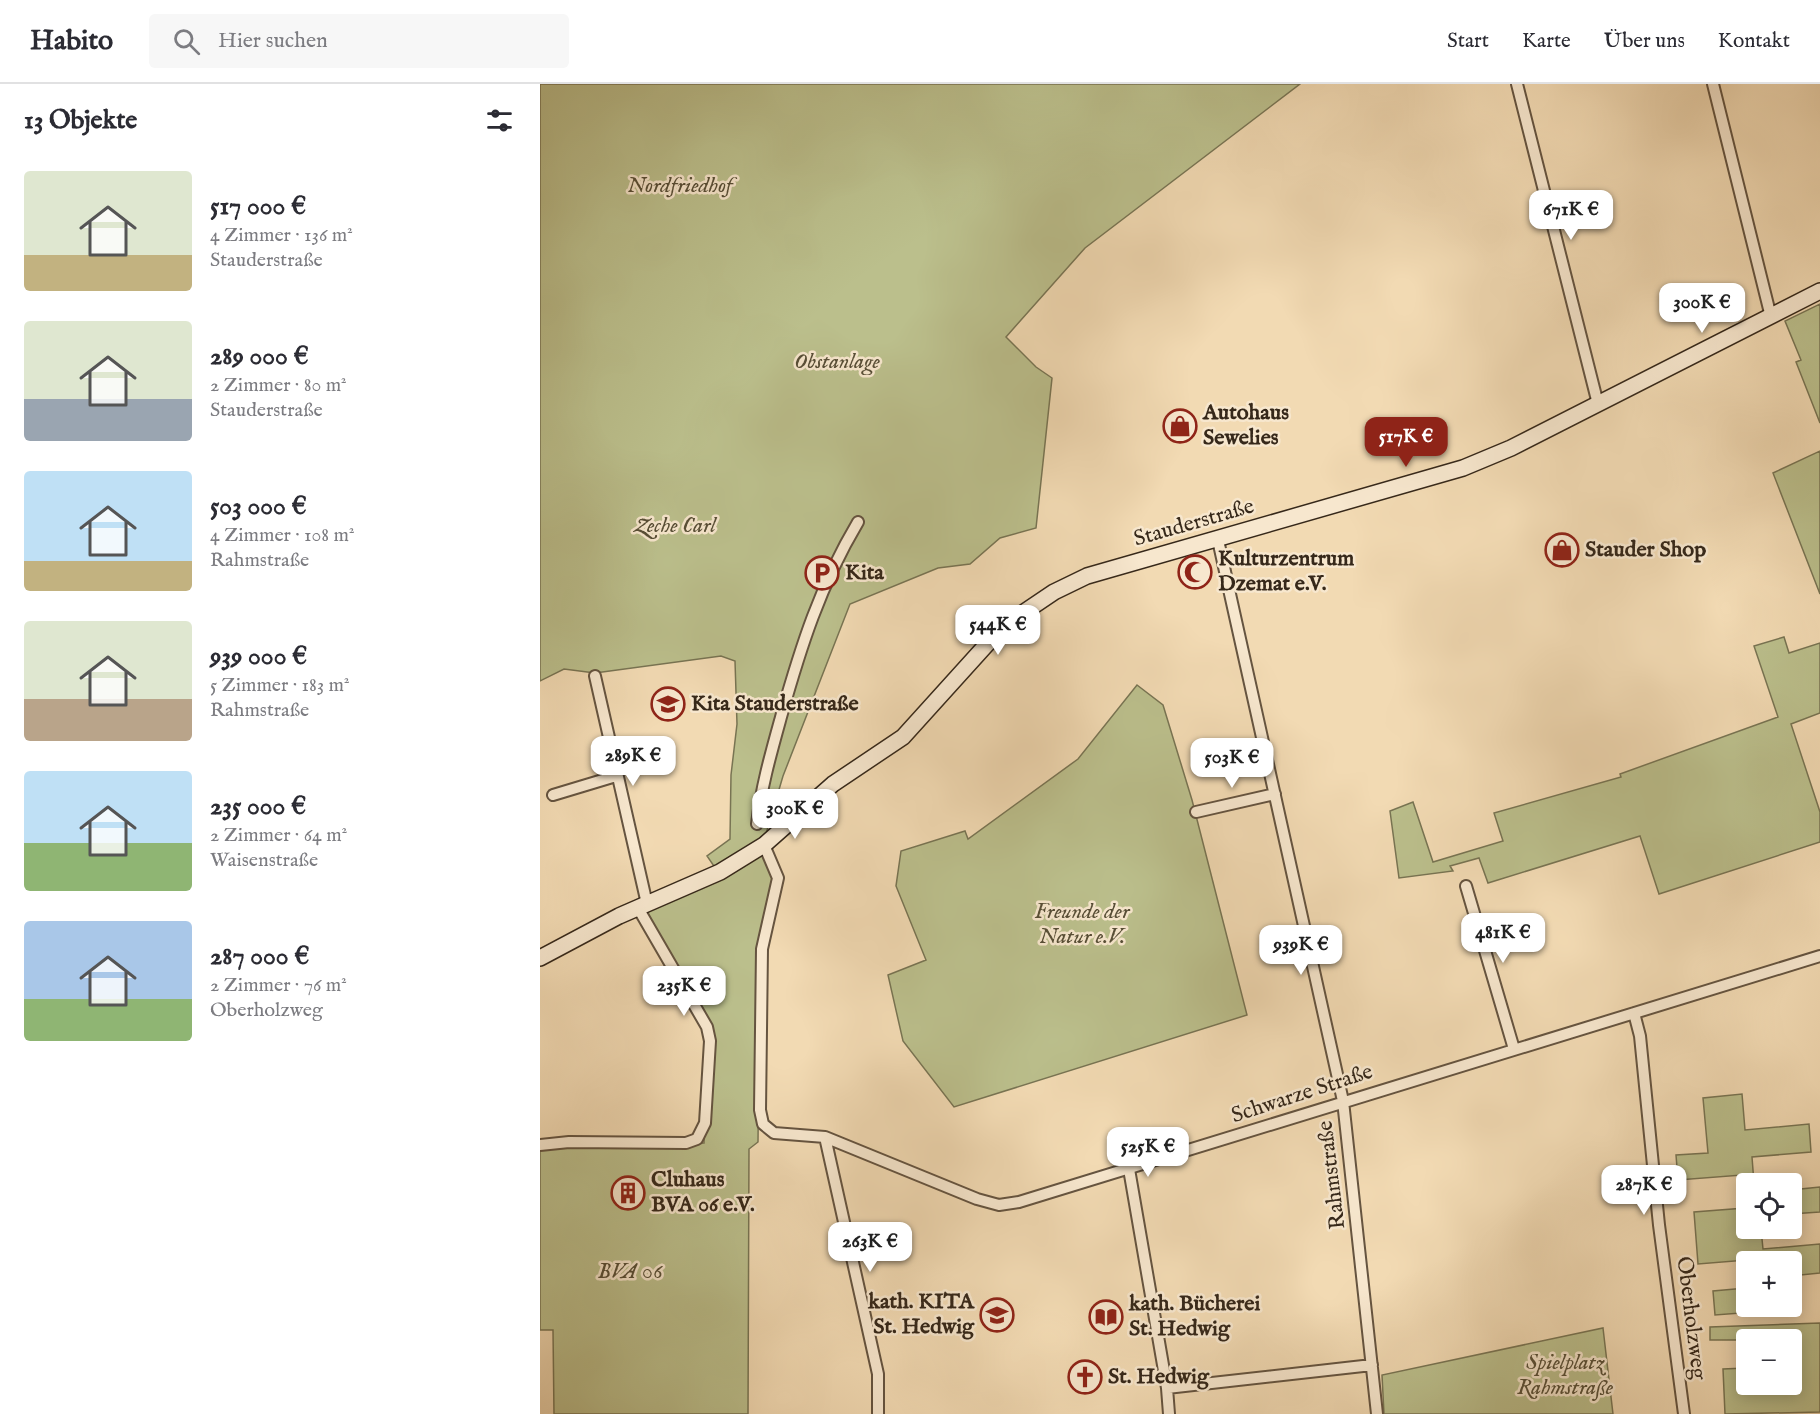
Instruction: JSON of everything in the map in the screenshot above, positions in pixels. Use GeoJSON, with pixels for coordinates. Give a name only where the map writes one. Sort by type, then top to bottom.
{"type":"FeatureCollection","features":[{"type":"Feature","properties":{"kind":"main road","name":"Stauderstraße"},"geometry":{"type":"LineString","coordinates":[[540,958],[576,937],[720,872],[764,844],[833,784],[903,737],[998,632],[1030,606],[1087,576],[1463,468],[1511,448],[1820,291]]}},
{"type":"Feature","properties":{"kind":"street"},"geometry":{"type":"LineString","coordinates":[[1517,84],[1598,404]]}},
{"type":"Feature","properties":{"kind":"street"},"geometry":{"type":"LineString","coordinates":[[1713,84],[1771,317]]}},
{"type":"Feature","properties":{"kind":"street"},"geometry":{"type":"LineString","coordinates":[[757,824],[767,770],[803,638],[818,598],[858,522]]}},
{"type":"Feature","properties":{"kind":"street","name":"Rahmstraße"},"geometry":{"type":"LineString","coordinates":[[1218,540],[1343,1101],[1377,1414]]}},
{"type":"Feature","properties":{"kind":"street"},"geometry":{"type":"LineString","coordinates":[[540,1145],[570,1142],[686,1143],[697,1139],[701,1133],[706,1112],[710,1064],[707,1027],[642,906],[595,676]]}},
{"type":"Feature","properties":{"kind":"street"},"geometry":{"type":"LineString","coordinates":[[553,795],[616,776]]}},
{"type":"Feature","properties":{"kind":"street"},"geometry":{"type":"LineString","coordinates":[[1196,812],[1275,794]]}},
{"type":"Feature","properties":{"kind":"street","name":"Schwarze Straße"},"geometry":{"type":"LineString","coordinates":[[764,844],[778,878],[760,965],[761,1117],[768,1129],[774,1133],[825,1137],[977,1199],[999,1204],[1020,1202],[1820,956]]}},
{"type":"Feature","properties":{"kind":"street"},"geometry":{"type":"LineString","coordinates":[[1466,886],[1514,1050]]}},
{"type":"Feature","properties":{"kind":"street","name":"Oberholzweg"},"geometry":{"type":"LineString","coordinates":[[1634,1013],[1640,1036],[1659,1225],[1684,1414]]}},
{"type":"Feature","properties":{"kind":"street"},"geometry":{"type":"LineString","coordinates":[[825,1137],[878,1374],[878,1414]]}},
{"type":"Feature","properties":{"kind":"street"},"geometry":{"type":"LineString","coordinates":[[1129,1168],[1167,1388],[1169,1414]]}},
{"type":"Feature","properties":{"kind":"street"},"geometry":{"type":"LineString","coordinates":[[1167,1388],[1372,1365]]}},
{"type":"Feature","properties":{"kind":"green space"},"geometry":{"type":"Polygon","coordinates":[[[540,84],[1300,84],[1085,248],[1006,337],[1036,367],[1052,378],[1036,528],[1000,538],[970,564],[938,568],[850,604],[783,776],[763,844],[718,872],[707,856],[730,839],[731,775],[737,724],[735,661],[721,656],[595,673],[564,669],[540,681],[540,84]]]}},
{"type":"Feature","properties":{"kind":"green space"},"geometry":{"type":"Polygon","coordinates":[[[1820,304],[1820,423],[1796,362],[1801,360],[1785,321],[1820,304]]]}},
{"type":"Feature","properties":{"kind":"green space"},"geometry":{"type":"Polygon","coordinates":[[[1820,451],[1820,594],[1773,473],[1820,451]]]}},
{"type":"Feature","properties":{"kind":"green space"},"geometry":{"type":"Polygon","coordinates":[[[1784,637],[1789,653],[1820,643],[1820,713],[1791,724],[1820,812],[1820,842],[1659,894],[1640,836],[1488,883],[1479,858],[1450,866],[1453,871],[1399,878],[1390,811],[1413,802],[1433,862],[1503,841],[1494,813],[1621,777],[1620,774],[1778,717],[1754,646],[1784,637]]]}},
{"type":"Feature","properties":{"kind":"green space","name":"Freunde der Natur e.V."},"geometry":{"type":"Polygon","coordinates":[[[1137,685],[1163,705],[1192,800],[1247,1015],[954,1107],[903,1041],[888,975],[926,960],[896,886],[901,851],[965,831],[968,839],[1078,759],[1137,685]]]}},
{"type":"Feature","properties":{"kind":"green space","name":"BVA 06"},"geometry":{"type":"Polygon","coordinates":[[[763,846],[775,873],[760,948],[758,1142],[749,1149],[748,1414],[554,1414],[553,1330],[540,1330],[540,1146],[704,1143],[707,1031],[639,908],[763,846]]]}},
{"type":"Feature","properties":{"kind":"green space"},"geometry":{"type":"Polygon","coordinates":[[[1742,1094],[1745,1130],[1809,1124],[1811,1152],[1752,1157],[1753,1173],[1678,1180],[1676,1155],[1708,1153],[1703,1098],[1742,1094]]]}},
{"type":"Feature","properties":{"kind":"green space"},"geometry":{"type":"Polygon","coordinates":[[[1820,1187],[1820,1212],[1802,1213],[1802,1189],[1820,1187]]]}},
{"type":"Feature","properties":{"kind":"green space"},"geometry":{"type":"Polygon","coordinates":[[[1736,1209],[1736,1239],[1762,1239],[1763,1249],[1820,1244],[1820,1273],[1802,1275],[1802,1251],[1736,1251],[1736,1261],[1698,1264],[1694,1212],[1736,1209]]]}},
{"type":"Feature","properties":{"kind":"green space"},"geometry":{"type":"Polygon","coordinates":[[[1736,1289],[1736,1313],[1715,1315],[1713,1291],[1736,1289]]]}},
{"type":"Feature","properties":{"kind":"green space"},"geometry":{"type":"Polygon","coordinates":[[[1820,1323],[1820,1412],[1725,1414],[1723,1369],[1736,1368],[1736,1395],[1802,1395],[1802,1329],[1736,1329],[1736,1340],[1710,1340],[1710,1327],[1820,1323]]]}},
{"type":"Feature","properties":{"kind":"green space","name":"Spielplatz Rahmstraße"},"geometry":{"type":"Polygon","coordinates":[[[1603,1328],[1613,1414],[1384,1414],[1382,1375],[1603,1328]]]}},
{"type":"Feature","properties":{"kind":"place","name":"Autohaus Sewelies"},"geometry":{"type":"Point","coordinates":[1180,426]}},
{"type":"Feature","properties":{"kind":"place","name":"Stauder Shop"},"geometry":{"type":"Point","coordinates":[1562,550]}},
{"type":"Feature","properties":{"kind":"place","name":"Kulturzentrum Dzemat e.V."},"geometry":{"type":"Point","coordinates":[1195,572]}},
{"type":"Feature","properties":{"kind":"place","name":"Kita"},"geometry":{"type":"Point","coordinates":[822,573]}},
{"type":"Feature","properties":{"kind":"place","name":"Kita Stauderstraße"},"geometry":{"type":"Point","coordinates":[668,704]}},
{"type":"Feature","properties":{"kind":"place","name":"Cluhaus BVA 06 e.V."},"geometry":{"type":"Point","coordinates":[628,1193]}},
{"type":"Feature","properties":{"kind":"place","name":"kath. KITA St. Hedwig"},"geometry":{"type":"Point","coordinates":[997,1315]}},
{"type":"Feature","properties":{"kind":"place","name":"kath. Bücherei St. Hedwig"},"geometry":{"type":"Point","coordinates":[1106,1317]}},
{"type":"Feature","properties":{"kind":"place","name":"St. Hedwig"},"geometry":{"type":"Point","coordinates":[1085,1377]}},
{"type":"Feature","properties":{"kind":"park label","name":"Nordfriedhof"},"geometry":{"type":"Point","coordinates":[680,186]}},
{"type":"Feature","properties":{"kind":"park label","name":"Obstanlage"},"geometry":{"type":"Point","coordinates":[837,362]}},
{"type":"Feature","properties":{"kind":"park label","name":"Zeche Carl"},"geometry":{"type":"Point","coordinates":[675,526]}}]}
